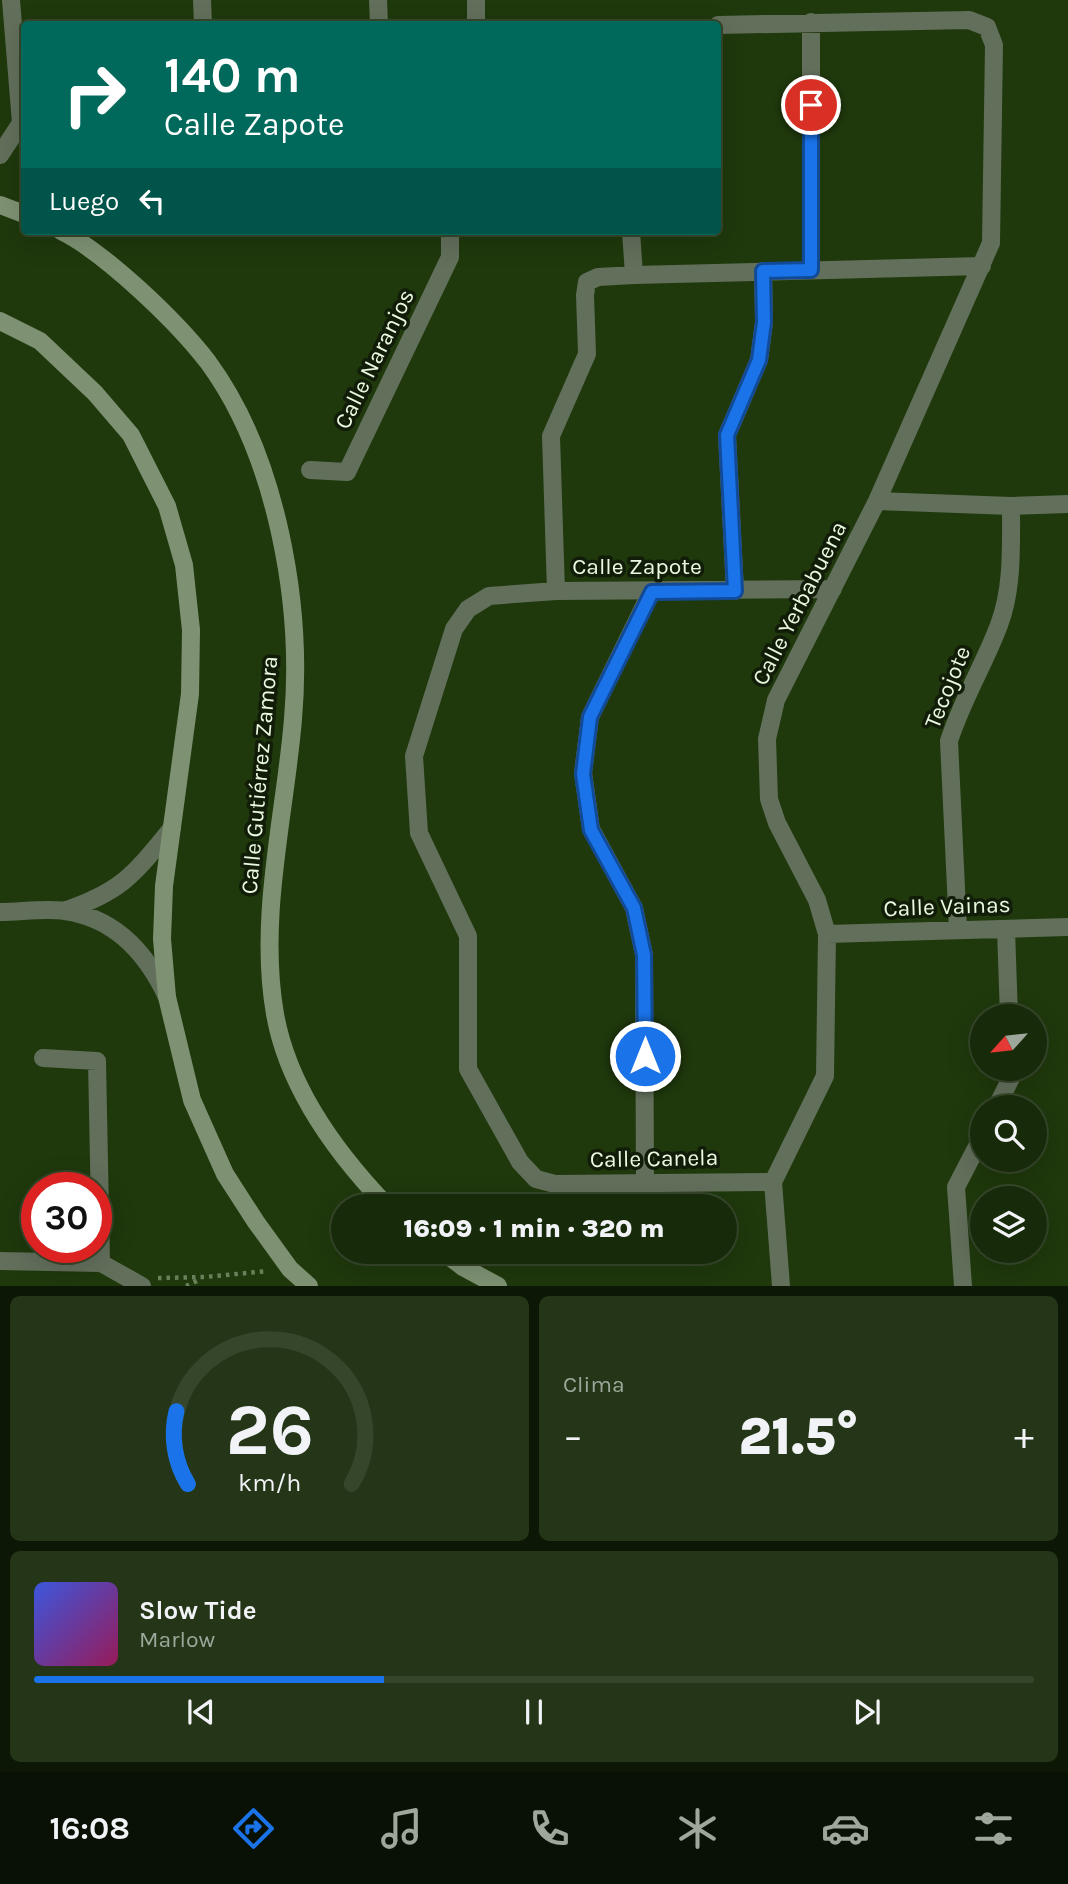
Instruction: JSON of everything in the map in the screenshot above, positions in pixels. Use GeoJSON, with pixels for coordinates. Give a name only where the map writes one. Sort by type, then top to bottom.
{"type":"FeatureCollection","features":[{"type":"Feature","properties":{"kind":"main road"},"geometry":{"type":"LineString","coordinates":[[0,205],[21,213]]}},
{"type":"Feature","properties":{"kind":"main road","name":"Calle Gutiérrez Zamora"},"geometry":{"type":"LineString","coordinates":[[68,235],[122,274],[208,362],[244,424],[269,487],[286,557],[295,642],[293,717],[269,947],[275,1016],[291,1067],[321,1125],[357,1175],[375,1194]]}},
{"type":"Feature","properties":{"kind":"main road"},"geometry":{"type":"LineString","coordinates":[[0,321],[40,341],[95,393],[131,435],[167,506],[184,565],[191,630],[190,694],[164,886],[162,939],[167,997],[192,1100],[225,1174],[256,1222],[301,1281]]}},
{"type":"Feature","properties":{"kind":"main road"},"geometry":{"type":"LineString","coordinates":[[459,1264],[498,1286]]}},
{"type":"Feature","properties":{"kind":"street"},"geometry":{"type":"LineString","coordinates":[[11,0],[21,110]]}},
{"type":"Feature","properties":{"kind":"street"},"geometry":{"type":"LineString","coordinates":[[202,0],[203,21]]}},
{"type":"Feature","properties":{"kind":"street"},"geometry":{"type":"LineString","coordinates":[[378,0],[379,21]]}},
{"type":"Feature","properties":{"kind":"street"},"geometry":{"type":"LineString","coordinates":[[476,0],[476,21]]}},
{"type":"Feature","properties":{"kind":"street","name":"Calle Yerbabuena"},"geometry":{"type":"LineString","coordinates":[[772,1182],[825,1076],[827,934],[817,900],[777,823],[769,799],[766,738],[776,700],[877,501],[991,243],[994,45],[987,27],[969,20],[811,22]]}},
{"type":"Feature","properties":{"kind":"street"},"geometry":{"type":"LineString","coordinates":[[721,25],[811,22],[811,270]]}},
{"type":"Feature","properties":{"kind":"street"},"geometry":{"type":"LineString","coordinates":[[0,155],[21,131]]}},
{"type":"Feature","properties":{"kind":"street","name":"Calle Naranjos"},"geometry":{"type":"LineString","coordinates":[[310,470],[346,472],[450,257],[450,235]]}},
{"type":"Feature","properties":{"kind":"street"},"geometry":{"type":"LineString","coordinates":[[631,235],[634,275]]}},
{"type":"Feature","properties":{"kind":"street"},"geometry":{"type":"LineString","coordinates":[[556,591],[551,436],[587,355],[587,282],[598,277],[634,275],[982,265]]}},
{"type":"Feature","properties":{"kind":"street"},"geometry":{"type":"LineString","coordinates":[[735,591],[727,435],[759,360],[764,322],[763,271]]}},
{"type":"Feature","properties":{"kind":"street"},"geometry":{"type":"LineString","coordinates":[[877,501],[1011,506],[1068,504]]}},
{"type":"Feature","properties":{"kind":"street","name":"Tecojote"},"geometry":{"type":"LineString","coordinates":[[958,930],[949,741],[958,710],[1000,624],[1011,569],[1011,506]]}},
{"type":"Feature","properties":{"kind":"street","name":"Calle Zapote"},"geometry":{"type":"LineString","coordinates":[[536,1179],[520,1162],[468,1069],[468,936],[419,834],[414,756],[454,629],[468,610],[489,596],[556,591],[833,589]]}},
{"type":"Feature","properties":{"kind":"street"},"geometry":{"type":"LineString","coordinates":[[645,1182],[644,955],[634,908],[591,830],[583,774],[590,717],[652,592]]}},
{"type":"Feature","properties":{"kind":"street"},"geometry":{"type":"LineString","coordinates":[[64,911],[90,902],[123,884],[172,828]]}},
{"type":"Feature","properties":{"kind":"street"},"geometry":{"type":"LineString","coordinates":[[0,912],[64,911],[91,918],[113,928],[138,949],[159,979],[167,997]]}},
{"type":"Feature","properties":{"kind":"street","name":"Calle Vainas"},"geometry":{"type":"LineString","coordinates":[[827,934],[1068,927]]}},
{"type":"Feature","properties":{"kind":"street"},"geometry":{"type":"LineString","coordinates":[[1006,929],[1009,1004]]}},
{"type":"Feature","properties":{"kind":"street"},"geometry":{"type":"LineString","coordinates":[[43,1058],[97,1061],[99,1172]]}},
{"type":"Feature","properties":{"kind":"street"},"geometry":{"type":"LineString","coordinates":[[963,1286],[956,1187],[970,1160]]}},
{"type":"Feature","properties":{"kind":"street","name":"Calle Canela"},"geometry":{"type":"LineString","coordinates":[[536,1179],[555,1184],[772,1182]]}},
{"type":"Feature","properties":{"kind":"street"},"geometry":{"type":"LineString","coordinates":[[772,1182],[781,1286]]}},
{"type":"Feature","properties":{"kind":"street"},"geometry":{"type":"LineString","coordinates":[[0,1261],[21,1261]]}},
{"type":"Feature","properties":{"kind":"street"},"geometry":{"type":"LineString","coordinates":[[101,1263],[137,1282]]}},
{"type":"Feature","properties":{"kind":"path"},"geometry":{"type":"LineString","coordinates":[[186,1286],[205,1277]]}},
{"type":"Feature","properties":{"kind":"path"},"geometry":{"type":"LineString","coordinates":[[137,1282],[205,1277],[301,1281]]}},
{"type":"Feature","properties":{"kind":"route"},"geometry":{"type":"LineString","coordinates":[[645,1056],[644,955],[634,908],[591,830],[583,774],[590,717],[652,592],[735,591],[727,435],[759,360],[764,322],[763,271],[811,270],[811,105]]}}]}
